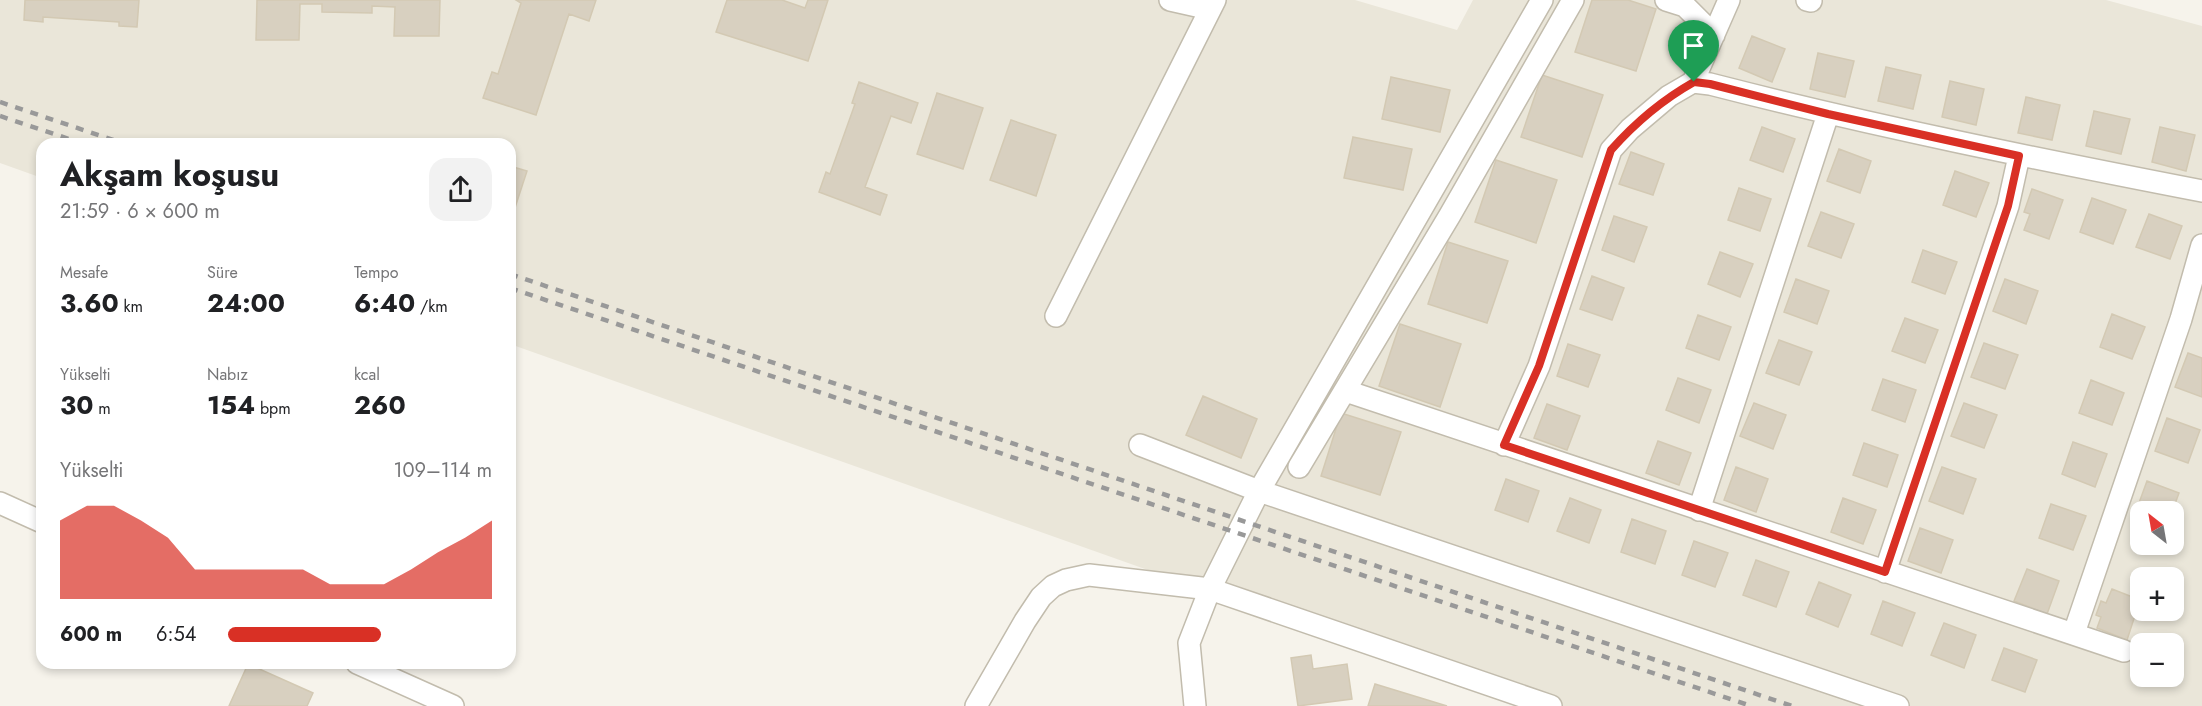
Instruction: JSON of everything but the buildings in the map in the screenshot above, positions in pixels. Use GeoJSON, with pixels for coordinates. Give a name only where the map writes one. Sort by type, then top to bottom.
{"type":"FeatureCollection","features":[{"type":"Feature","properties":{"kind":"street"},"geometry":{"type":"LineString","coordinates":[[1056,316],[1212,4],[1170,0]]}},
{"type":"Feature","properties":{"kind":"street"},"geometry":{"type":"LineString","coordinates":[[1195,706],[1189,643],[1210,589],[1259,491],[1542,0]]}},
{"type":"Feature","properties":{"kind":"street"},"geometry":{"type":"LineString","coordinates":[[1299,466],[1346,391],[1573,0]]}},
{"type":"Feature","properties":{"kind":"street"},"geometry":{"type":"LineString","coordinates":[[1666,0],[1685,6],[1714,35]]}},
{"type":"Feature","properties":{"kind":"street"},"geometry":{"type":"LineString","coordinates":[[1504,445],[1539,366],[1611,150],[1630,129],[1661,103],[1694,82],[1729,0]]}},
{"type":"Feature","properties":{"kind":"street"},"geometry":{"type":"LineString","coordinates":[[1694,82],[2019,156],[2202,191]]}},
{"type":"Feature","properties":{"kind":"street"},"geometry":{"type":"LineString","coordinates":[[1699,510],[1828,114]]}},
{"type":"Feature","properties":{"kind":"street"},"geometry":{"type":"LineString","coordinates":[[1885,572],[2008,206],[2019,156]]}},
{"type":"Feature","properties":{"kind":"street"},"geometry":{"type":"LineString","coordinates":[[2074,633],[2181,319],[2202,245]]}},
{"type":"Feature","properties":{"kind":"street"},"geometry":{"type":"LineString","coordinates":[[1346,391],[2124,651]]}},
{"type":"Feature","properties":{"kind":"street"},"geometry":{"type":"LineString","coordinates":[[1140,445],[1259,491],[1898,706]]}},
{"type":"Feature","properties":{"kind":"street"},"geometry":{"type":"LineString","coordinates":[[0,503],[36,519]]}},
{"type":"Feature","properties":{"kind":"street"},"geometry":{"type":"LineString","coordinates":[[976,706],[1041,597],[1059,583],[1089,575],[1210,589],[1551,706]]}},
{"type":"Feature","properties":{"kind":"street"},"geometry":{"type":"LineString","coordinates":[[370,669],[453,706]]}},
{"type":"Feature","properties":{"kind":"shaded area"},"geometry":{"type":"Polygon","coordinates":[[[0,0],[1355,0],[1457,30],[1473,0],[2106,0],[2202,26],[2202,706],[1532,706],[516,346],[516,138],[36,138],[36,176],[0,163],[0,0]]]}},
{"type":"Feature","properties":{"kind":"railway"},"geometry":{"type":"LineString","coordinates":[[0,102],[107,138]]}},
{"type":"Feature","properties":{"kind":"railway"},"geometry":{"type":"LineString","coordinates":[[0,116],[66,138]]}},
{"type":"Feature","properties":{"kind":"railway"},"geometry":{"type":"LineString","coordinates":[[516,276],[1792,706]]}},
{"type":"Feature","properties":{"kind":"railway"},"geometry":{"type":"LineString","coordinates":[[516,290],[1751,706]]}},
{"type":"Feature","properties":{"kind":"route"},"geometry":{"type":"LineString","coordinates":[[1694,82],[2019,156],[2008,206],[1885,572],[1504,445],[1539,366],[1611,150],[1630,129],[1669,96],[1694,82]]}}]}
